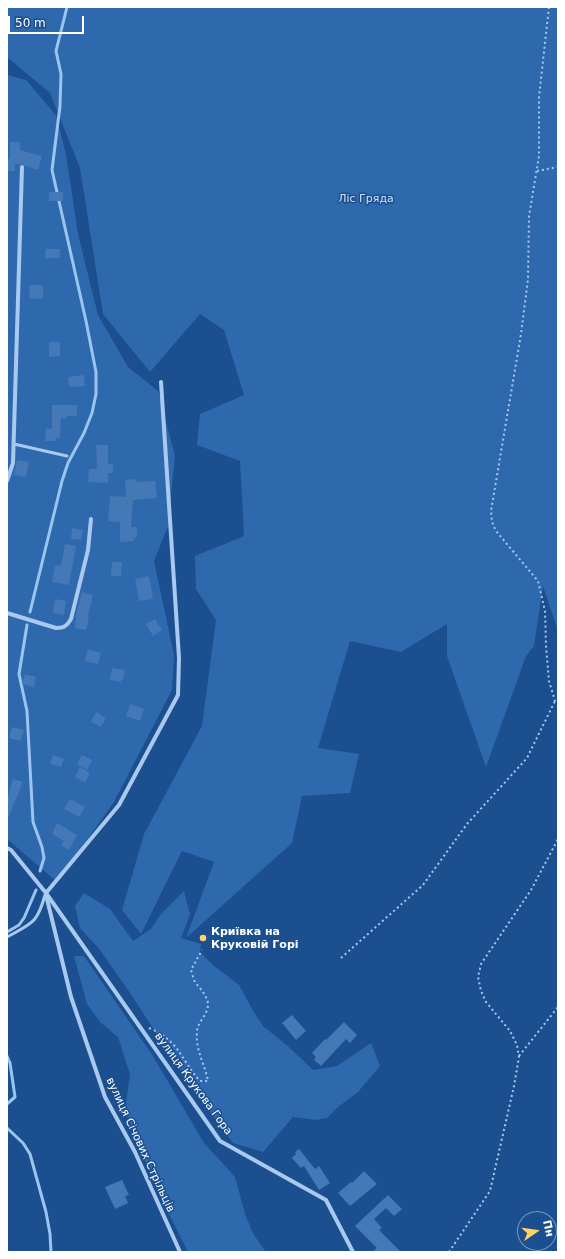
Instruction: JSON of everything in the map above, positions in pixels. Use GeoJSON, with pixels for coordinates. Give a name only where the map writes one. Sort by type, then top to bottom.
{"type":"FeatureCollection","features":[{"type":"Feature","properties":{"kind":"street"},"geometry":{"type":"LineString","coordinates":[[7,481],[13,463],[14,444],[22,167]]}},
{"type":"Feature","properties":{"kind":"street"},"geometry":{"type":"LineString","coordinates":[[46,893],[57,882],[119,805],[178,695],[179,658],[161,382]]}},
{"type":"Feature","properties":{"kind":"street"},"geometry":{"type":"LineString","coordinates":[[7,613],[56,628],[63,628],[68,624],[71,619],[88,550],[91,519]]}},
{"type":"Feature","properties":{"kind":"street","name":"вулиця Січових Стрільців"},"geometry":{"type":"LineString","coordinates":[[7,848],[11,850],[46,893],[71,997],[105,1097],[135,1152],[180,1252]]}},
{"type":"Feature","properties":{"kind":"street","name":"вулиця Крукова Гора"},"geometry":{"type":"LineString","coordinates":[[46,893],[220,1141],[326,1200],[353,1252]]}},
{"type":"Feature","properties":{"kind":"lane"},"geometry":{"type":"LineString","coordinates":[[14,444],[67,456]]}},
{"type":"Feature","properties":{"kind":"lane"},"geometry":{"type":"LineString","coordinates":[[7,938],[32,923],[37,918],[46,893]]}},
{"type":"Feature","properties":{"kind":"path"},"geometry":{"type":"LineString","coordinates":[[549,7],[539,98],[540,156],[529,216],[528,279],[521,334],[491,511],[492,522],[496,531],[538,581],[545,611],[549,681],[555,701],[558,704]]}},
{"type":"Feature","properties":{"kind":"path"},"geometry":{"type":"LineString","coordinates":[[537,171],[558,167]]}},
{"type":"Feature","properties":{"kind":"path"},"geometry":{"type":"LineString","coordinates":[[341,958],[423,885],[467,824],[527,758],[555,701]]}},
{"type":"Feature","properties":{"kind":"path"},"geometry":{"type":"LineString","coordinates":[[449,1252],[490,1191],[514,1086],[519,1057],[517,1045],[510,1031],[486,1002],[481,991],[478,977],[481,964],[530,890],[558,839]]}},
{"type":"Feature","properties":{"kind":"path"},"geometry":{"type":"LineString","coordinates":[[137,1023],[160,1033],[170,1040],[179,1050],[194,1074],[200,1080],[208,1081],[207,1072],[197,1043],[197,1031],[208,1005],[205,996],[195,981],[191,970],[202,950]]}},
{"type":"Feature","properties":{"kind":"path"},"geometry":{"type":"LineString","coordinates":[[519,1057],[558,1007]]}},
{"type":"Feature","properties":{"kind":"green space","name":"Ліс Гряда"},"geometry":{"type":"Polygon","coordinates":[[[7,7],[558,7],[558,631],[543,586],[534,646],[526,656],[486,767],[447,656],[447,624],[401,652],[350,641],[318,748],[359,754],[350,793],[302,796],[292,843],[186,938],[214,862],[182,851],[141,934],[122,910],[144,834],[202,726],[216,620],[196,589],[195,556],[244,536],[240,461],[197,445],[200,414],[244,395],[224,330],[200,314],[150,372],[103,314],[80,168],[50,93],[7,57],[7,7]]]}},
{"type":"Feature","properties":{"kind":"green space"},"geometry":{"type":"Polygon","coordinates":[[[7,75],[26,80],[56,115],[66,154],[78,234],[98,315],[128,367],[158,391],[175,456],[168,526],[154,561],[174,655],[172,690],[114,802],[57,882],[7,839],[7,75]]]}},
{"type":"Feature","properties":{"kind":"green space"},"geometry":{"type":"Polygon","coordinates":[[[184,891],[190,914],[181,938],[201,944],[200,952],[213,965],[239,985],[263,1026],[290,1048],[313,1070],[337,1066],[371,1043],[380,1066],[358,1092],[338,1107],[327,1118],[316,1120],[293,1117],[263,1152],[233,1143],[188,1082],[100,950],[80,928],[75,906],[84,893],[110,909],[133,941],[151,929],[161,914],[184,891]]]}},
{"type":"Feature","properties":{"kind":"green space"},"geometry":{"type":"Polygon","coordinates":[[[74,956],[84,956],[153,1056],[204,1143],[235,1177],[246,1217],[254,1235],[266,1252],[188,1252],[155,1186],[125,1111],[130,1074],[118,1037],[100,1022],[87,1004],[74,956]]]}},
{"type":"Feature","properties":{"kind":"building"},"geometry":{"type":"Polygon","coordinates":[[[10,142],[20,142],[20,150],[42,156],[38,170],[15,163],[15,171],[7,171],[7,159],[10,159],[10,142]]]}},
{"type":"Feature","properties":{"kind":"building"},"geometry":{"type":"Polygon","coordinates":[[[49,192],[63,192],[63,201],[49,201],[49,192]]]}},
{"type":"Feature","properties":{"kind":"building"},"geometry":{"type":"Polygon","coordinates":[[[46,249],[60,249],[60,258],[45,258],[46,249]]]}},
{"type":"Feature","properties":{"kind":"building"},"geometry":{"type":"Polygon","coordinates":[[[29,285],[43,285],[43,298],[30,299],[29,285]]]}},
{"type":"Feature","properties":{"kind":"building"},"geometry":{"type":"Polygon","coordinates":[[[49,342],[60,342],[60,356],[49,357],[49,342]]]}},
{"type":"Feature","properties":{"kind":"building"},"geometry":{"type":"Polygon","coordinates":[[[84,375],[85,386],[69,387],[68,377],[84,375]]]}},
{"type":"Feature","properties":{"kind":"building"},"geometry":{"type":"Polygon","coordinates":[[[52,405],[77,405],[77,416],[66,416],[66,419],[61,418],[60,438],[56,438],[56,441],[45,441],[46,428],[52,429],[52,405]]]}},
{"type":"Feature","properties":{"kind":"building"},"geometry":{"type":"Polygon","coordinates":[[[96,445],[108,445],[108,464],[113,464],[113,473],[108,473],[108,483],[88,482],[89,469],[97,469],[96,445]]]}},
{"type":"Feature","properties":{"kind":"building"},"geometry":{"type":"Polygon","coordinates":[[[17,460],[29,462],[26,477],[14,475],[17,460]]]}},
{"type":"Feature","properties":{"kind":"building"},"geometry":{"type":"Polygon","coordinates":[[[136,479],[137,482],[155,481],[157,498],[133,500],[131,527],[137,527],[137,537],[134,538],[134,541],[120,542],[120,522],[108,521],[110,496],[126,497],[125,480],[136,479]]]}},
{"type":"Feature","properties":{"kind":"building"},"geometry":{"type":"Polygon","coordinates":[[[72,528],[83,530],[81,540],[71,539],[72,528]]]}},
{"type":"Feature","properties":{"kind":"building"},"geometry":{"type":"Polygon","coordinates":[[[65,544],[76,546],[69,585],[52,582],[55,565],[61,566],[65,544]]]}},
{"type":"Feature","properties":{"kind":"building"},"geometry":{"type":"Polygon","coordinates":[[[112,562],[122,562],[121,576],[111,576],[112,562]]]}},
{"type":"Feature","properties":{"kind":"building"},"geometry":{"type":"Polygon","coordinates":[[[149,576],[153,599],[139,601],[135,579],[149,576]]]}},
{"type":"Feature","properties":{"kind":"building"},"geometry":{"type":"Polygon","coordinates":[[[82,592],[93,595],[86,630],[75,628],[75,618],[82,592]]]}},
{"type":"Feature","properties":{"kind":"building"},"geometry":{"type":"Polygon","coordinates":[[[55,599],[66,601],[64,615],[53,613],[55,599]]]}},
{"type":"Feature","properties":{"kind":"building"},"geometry":{"type":"Polygon","coordinates":[[[155,619],[162,630],[153,636],[146,624],[155,619]]]}},
{"type":"Feature","properties":{"kind":"building"},"geometry":{"type":"Polygon","coordinates":[[[88,649],[101,653],[98,664],[85,661],[88,649]]]}},
{"type":"Feature","properties":{"kind":"building"},"geometry":{"type":"Polygon","coordinates":[[[112,668],[125,670],[123,680],[121,679],[121,682],[110,680],[112,668]]]}},
{"type":"Feature","properties":{"kind":"building"},"geometry":{"type":"Polygon","coordinates":[[[25,674],[36,677],[34,687],[22,684],[25,674]]]}},
{"type":"Feature","properties":{"kind":"building"},"geometry":{"type":"Polygon","coordinates":[[[130,704],[144,709],[140,721],[126,716],[130,704]]]}},
{"type":"Feature","properties":{"kind":"building"},"geometry":{"type":"Polygon","coordinates":[[[96,712],[106,718],[101,727],[91,722],[96,712]]]}},
{"type":"Feature","properties":{"kind":"building"},"geometry":{"type":"Polygon","coordinates":[[[12,727],[24,730],[21,741],[9,738],[12,727]]]}},
{"type":"Feature","properties":{"kind":"building"},"geometry":{"type":"Polygon","coordinates":[[[53,755],[64,759],[61,767],[50,764],[53,755]]]}},
{"type":"Feature","properties":{"kind":"building"},"geometry":{"type":"Polygon","coordinates":[[[82,755],[92,760],[87,770],[77,764],[82,755]]]}},
{"type":"Feature","properties":{"kind":"building"},"geometry":{"type":"Polygon","coordinates":[[[80,767],[90,773],[85,783],[75,777],[80,767]]]}},
{"type":"Feature","properties":{"kind":"building"},"geometry":{"type":"Polygon","coordinates":[[[13,779],[23,782],[7,821],[7,800],[13,779]]]}},
{"type":"Feature","properties":{"kind":"building"},"geometry":{"type":"Polygon","coordinates":[[[70,799],[85,807],[79,817],[64,809],[70,799]]]}},
{"type":"Feature","properties":{"kind":"building"},"geometry":{"type":"Polygon","coordinates":[[[57,823],[77,835],[69,850],[61,845],[64,841],[52,834],[57,823]]]}},
{"type":"Feature","properties":{"kind":"building"},"geometry":{"type":"Polygon","coordinates":[[[292,1015],[306,1031],[296,1040],[282,1023],[292,1015]]]}},
{"type":"Feature","properties":{"kind":"building"},"geometry":{"type":"Polygon","coordinates":[[[344,1022],[357,1035],[350,1043],[346,1039],[321,1066],[314,1060],[316,1057],[312,1053],[344,1022]]]}},
{"type":"Feature","properties":{"kind":"building"},"geometry":{"type":"Polygon","coordinates":[[[299,1149],[315,1169],[319,1166],[330,1183],[319,1190],[304,1166],[301,1168],[292,1158],[296,1154],[295,1152],[299,1149]]]}},
{"type":"Feature","properties":{"kind":"building"},"geometry":{"type":"Polygon","coordinates":[[[364,1171],[377,1184],[350,1206],[338,1193],[351,1182],[352,1183],[364,1171]]]}},
{"type":"Feature","properties":{"kind":"building"},"geometry":{"type":"Polygon","coordinates":[[[122,1180],[129,1195],[125,1196],[128,1203],[115,1209],[105,1187],[122,1180]]]}},
{"type":"Feature","properties":{"kind":"building"},"geometry":{"type":"Polygon","coordinates":[[[388,1195],[402,1209],[394,1216],[386,1208],[374,1219],[382,1228],[379,1230],[401,1252],[372,1252],[377,1248],[355,1226],[388,1195]]]}},
{"type":"Feature","properties":{"kind":"waterway"},"geometry":{"type":"LineString","coordinates":[[30,612],[62,481],[68,463],[84,433],[92,413],[96,394],[96,372],[86,321],[52,170],[60,106],[61,74],[56,51],[67,7]]}},
{"type":"Feature","properties":{"kind":"waterway"},"geometry":{"type":"LineString","coordinates":[[27,625],[19,674],[27,711],[33,822],[42,847],[44,858],[40,871]]}},
{"type":"Feature","properties":{"kind":"waterway"},"geometry":{"type":"LineString","coordinates":[[7,932],[19,925],[24,918],[36,890]]}},
{"type":"Feature","properties":{"kind":"waterway"},"geometry":{"type":"LineString","coordinates":[[7,1056],[10,1063],[15,1097],[7,1104]]}},
{"type":"Feature","properties":{"kind":"waterway"},"geometry":{"type":"LineString","coordinates":[[7,1128],[23,1143],[30,1154],[46,1212],[50,1234],[51,1252]]}},
{"type":"Feature","properties":{"kind":"place","name":"Криївка на Круковій Горі"},"geometry":{"type":"Point","coordinates":[203,938]}}]}
